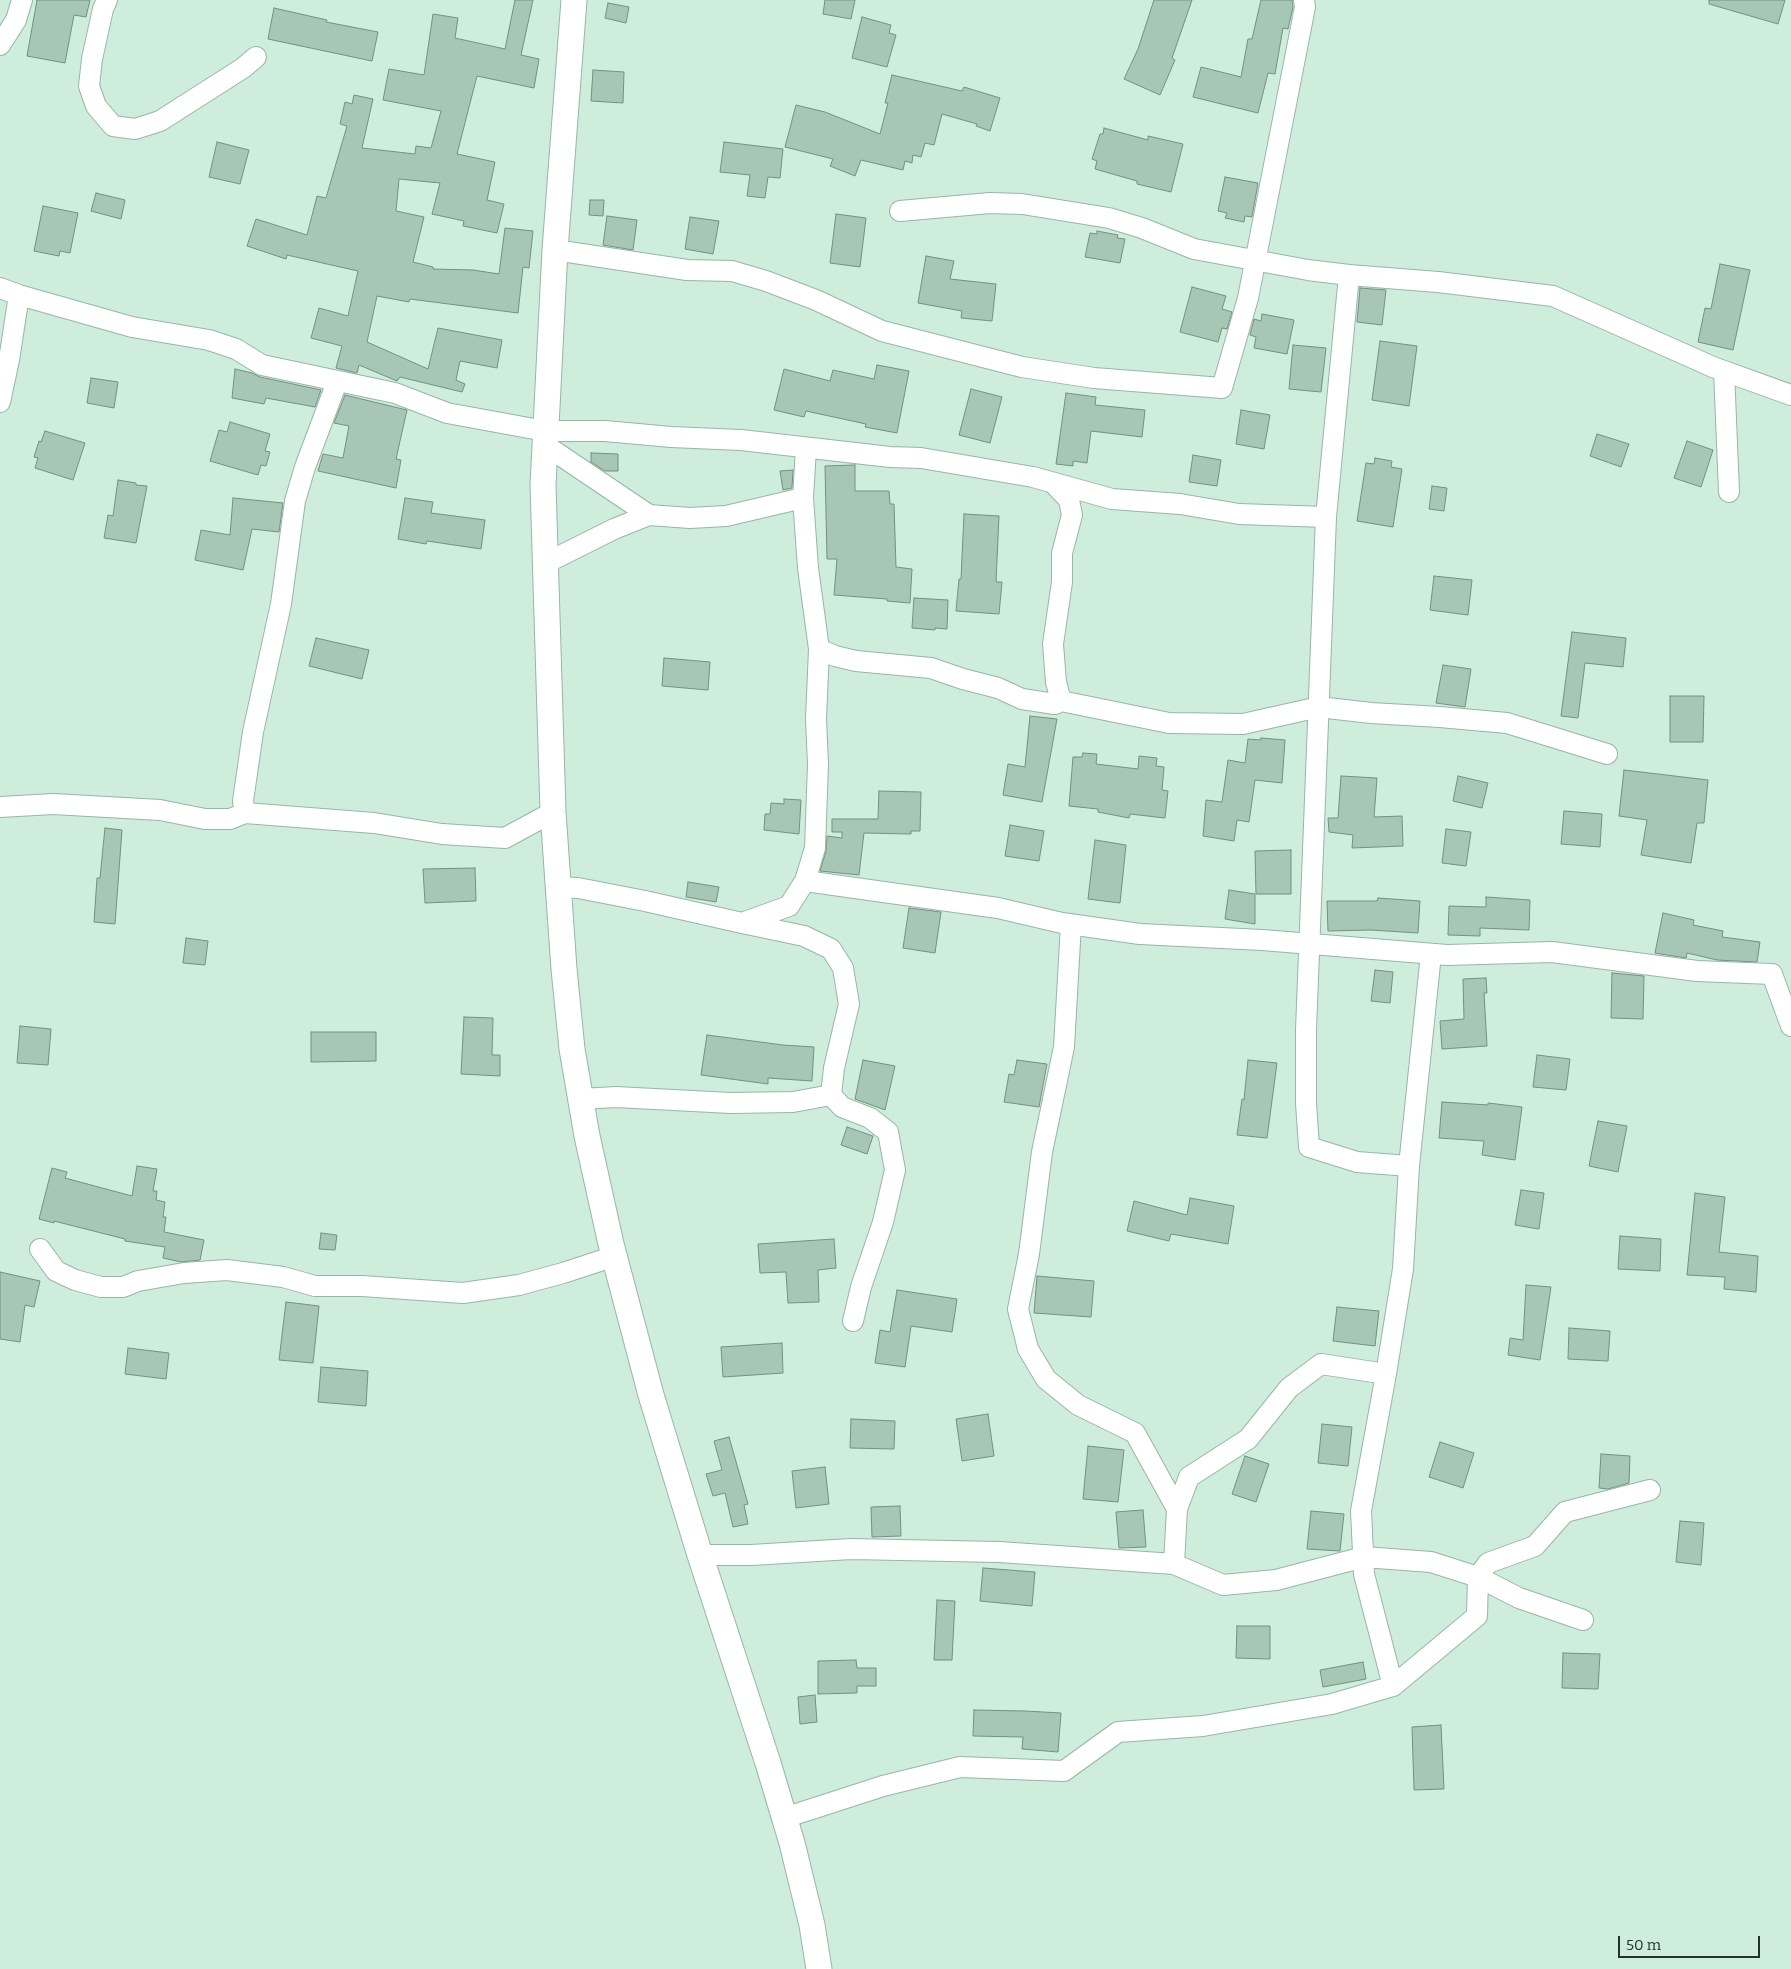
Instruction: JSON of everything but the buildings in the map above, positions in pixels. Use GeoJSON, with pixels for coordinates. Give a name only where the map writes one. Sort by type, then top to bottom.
{"type":"FeatureCollection","features":[{"type":"Feature","properties":{"kind":"street"},"geometry":{"type":"LineString","coordinates":[[0,45],[16,20],[22,0]]}},
{"type":"Feature","properties":{"kind":"street"},"geometry":{"type":"LineString","coordinates":[[107,0],[103,9],[92,59],[89,86],[96,106],[113,126],[135,129],[160,121],[243,68],[256,57]]}},
{"type":"Feature","properties":{"kind":"street"},"geometry":{"type":"LineString","coordinates":[[574,0],[554,250],[543,485],[553,812],[557,887],[572,1049],[587,1136],[615,1256],[651,1395],[700,1555],[768,1763],[812,1925],[819,1969]]}},
{"type":"Feature","properties":{"kind":"street"},"geometry":{"type":"LineString","coordinates":[[554,250],[687,270],[732,271],[766,281],[816,300],[882,331],[1022,366],[1094,378],[1222,388],[1248,298],[1305,7],[1304,0]]}},
{"type":"Feature","properties":{"kind":"street"},"geometry":{"type":"LineString","coordinates":[[900,211],[990,203],[1022,204],[1109,218],[1142,228],[1194,249],[1308,270],[1438,282],[1553,296],[1724,371],[1791,395]]}},
{"type":"Feature","properties":{"kind":"street"},"geometry":{"type":"LineString","coordinates":[[1349,275],[1326,517],[1306,1103],[1309,1147],[1357,1162],[1409,1166]]}},
{"type":"Feature","properties":{"kind":"street"},"geometry":{"type":"LineString","coordinates":[[0,288],[132,327],[209,340],[236,349],[262,365],[395,393],[447,413],[545,438],[605,431],[671,437],[741,440],[940,460],[1033,477],[1112,499],[1180,504],[1239,514],[1326,517]]}},
{"type":"Feature","properties":{"kind":"street"},"geometry":{"type":"LineString","coordinates":[[0,402],[9,360],[19,295]]}},
{"type":"Feature","properties":{"kind":"street"},"geometry":{"type":"LineString","coordinates":[[1724,371],[1728,492]]}},
{"type":"Feature","properties":{"kind":"street"},"geometry":{"type":"LineString","coordinates":[[245,813],[243,801],[253,732],[282,604],[295,501],[305,467],[337,382]]}},
{"type":"Feature","properties":{"kind":"street"},"geometry":{"type":"LineString","coordinates":[[545,438],[649,515]]}},
{"type":"Feature","properties":{"kind":"street"},"geometry":{"type":"LineString","coordinates":[[742,923],[789,906],[805,881],[815,848],[818,764],[816,719],[818,649],[808,568],[803,498],[806,448]]}},
{"type":"Feature","properties":{"kind":"street"},"geometry":{"type":"LineString","coordinates":[[1052,483],[1069,500],[1072,515],[1062,553],[1062,582],[1053,644],[1056,682],[1061,701]]}},
{"type":"Feature","properties":{"kind":"street"},"geometry":{"type":"LineString","coordinates":[[544,564],[614,529],[649,515],[690,518],[726,516],[803,498]]}},
{"type":"Feature","properties":{"kind":"street"},"geometry":{"type":"LineString","coordinates":[[818,649],[835,656],[856,661],[931,668],[998,688],[1022,699],[1045,704],[1055,704],[1061,701],[1169,723],[1243,724],[1319,707],[1371,713],[1440,716],[1507,723],[1607,754]]}},
{"type":"Feature","properties":{"kind":"street"},"geometry":{"type":"LineString","coordinates":[[0,807],[63,804],[160,810],[205,819],[230,819],[245,813],[374,823],[442,834],[506,838],[553,812]]}},
{"type":"Feature","properties":{"kind":"street"},"geometry":{"type":"LineString","coordinates":[[805,881],[998,908],[1071,924],[1140,934],[1262,940],[1431,954],[1552,952],[1697,971],[1772,974],[1791,1026]]}},
{"type":"Feature","properties":{"kind":"street"},"geometry":{"type":"LineString","coordinates":[[557,887],[578,888],[644,900],[804,936],[831,949],[843,968],[849,1004],[834,1068],[831,1095],[842,1107],[870,1118],[888,1132],[895,1170],[883,1222],[861,1287],[853,1320]]}},
{"type":"Feature","properties":{"kind":"street"},"geometry":{"type":"LineString","coordinates":[[1071,924],[1064,1047],[1042,1152],[1029,1254],[1018,1309],[1028,1349],[1046,1379],[1078,1405],[1134,1433],[1177,1509]]}},
{"type":"Feature","properties":{"kind":"street"},"geometry":{"type":"LineString","coordinates":[[1393,1686],[1364,1574],[1361,1511],[1386,1374],[1402,1269],[1409,1166],[1431,954]]}},
{"type":"Feature","properties":{"kind":"street"},"geometry":{"type":"LineString","coordinates":[[581,1099],[616,1097],[748,1103],[793,1102],[831,1095]]}},
{"type":"Feature","properties":{"kind":"street"},"geometry":{"type":"LineString","coordinates":[[40,1249],[56,1271],[75,1280],[101,1287],[123,1287],[138,1281],[174,1275],[227,1270],[283,1277],[315,1286],[362,1286],[463,1293],[518,1284],[563,1273],[615,1256]]}},
{"type":"Feature","properties":{"kind":"street"},"geometry":{"type":"LineString","coordinates":[[1174,1564],[1177,1509],[1189,1477],[1248,1439],[1289,1388],[1321,1364],[1386,1374]]}},
{"type":"Feature","properties":{"kind":"street"},"geometry":{"type":"LineString","coordinates":[[784,1818],[883,1786],[960,1767],[1064,1771],[1118,1732],[1202,1726],[1240,1720],[1332,1704],[1393,1686],[1477,1616],[1478,1577],[1488,1563],[1535,1546],[1565,1512],[1650,1490]]}},
{"type":"Feature","properties":{"kind":"street"},"geometry":{"type":"LineString","coordinates":[[700,1555],[751,1555],[851,1549],[999,1552],[1174,1564],[1223,1585],[1276,1580],[1364,1557],[1431,1562],[1478,1577],[1520,1598],[1583,1620]]}}]}
